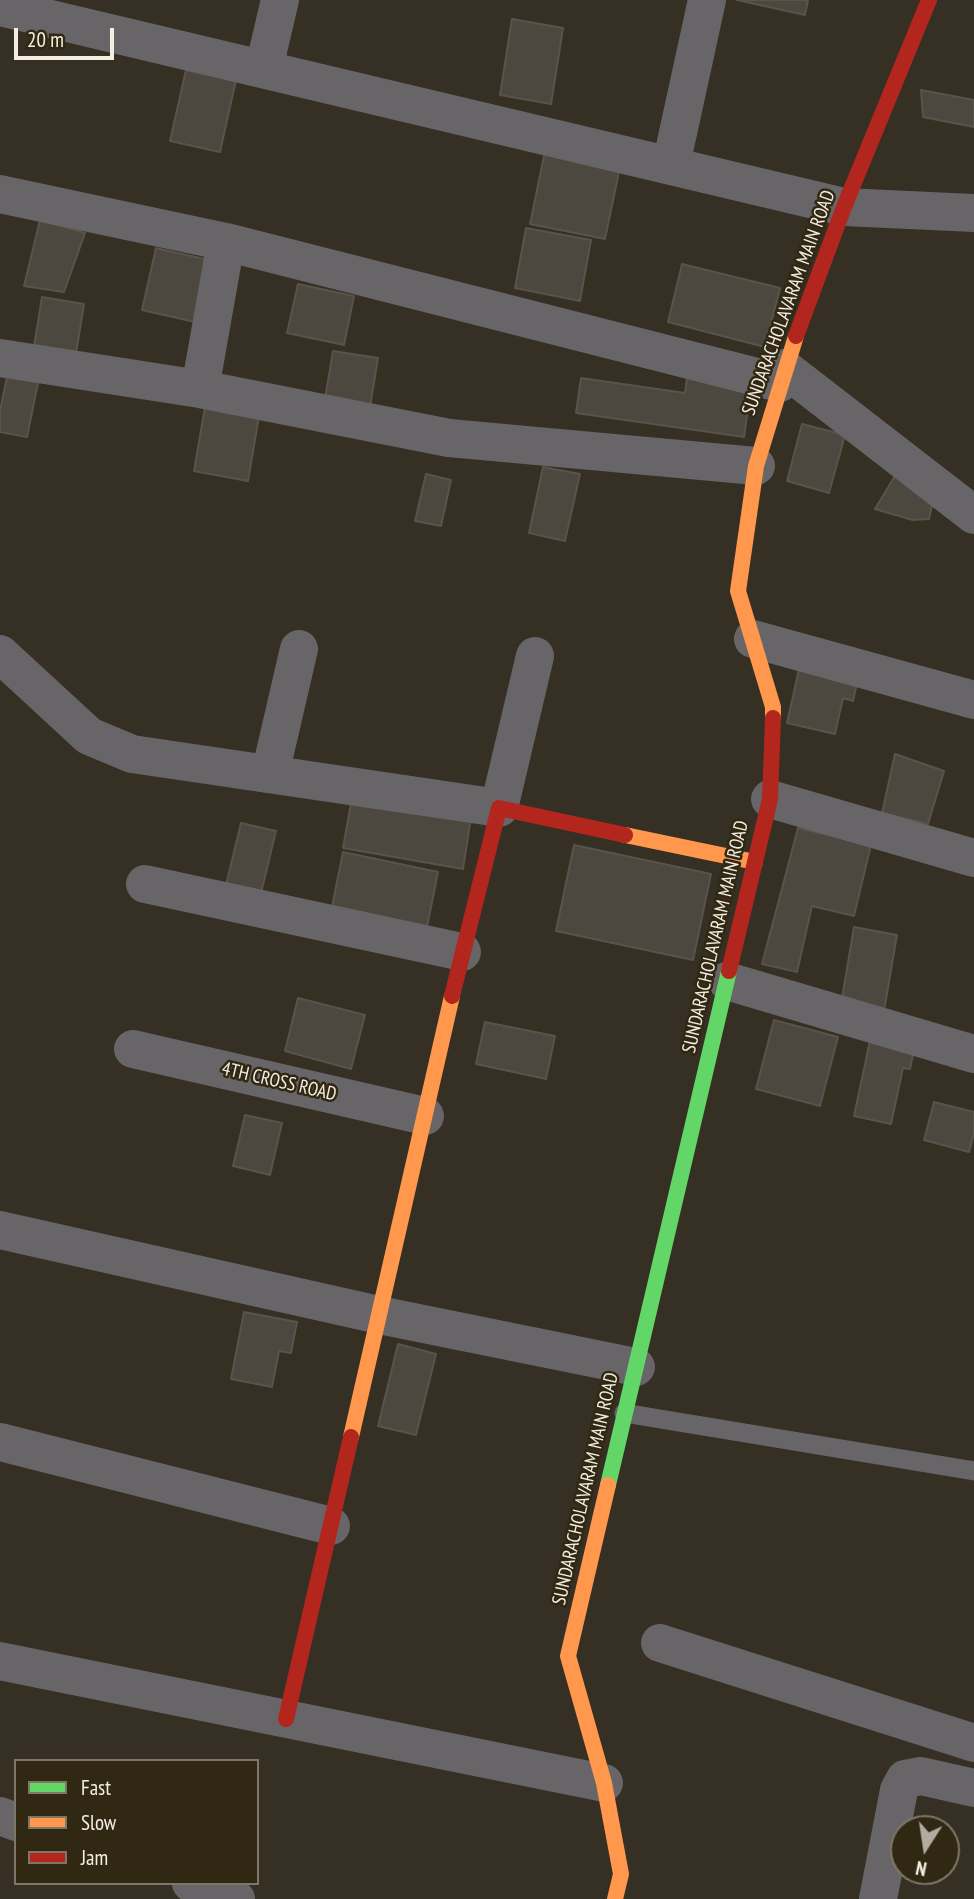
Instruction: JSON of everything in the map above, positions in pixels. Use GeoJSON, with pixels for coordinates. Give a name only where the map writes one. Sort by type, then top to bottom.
{"type":"FeatureCollection","features":[{"type":"Feature","properties":{"kind":"street"},"geometry":{"type":"LineString","coordinates":[[264,68],[279,0]]}},
{"type":"Feature","properties":{"kind":"street"},"geometry":{"type":"LineString","coordinates":[[671,165],[707,0]]}},
{"type":"Feature","properties":{"kind":"street","name":"SUNDARACHOLAVARAM MAIN ROAD"},"geometry":{"type":"LineString","coordinates":[[615,1899],[621,1874],[604,1783],[568,1656],[770,799],[773,707],[738,591],[756,466],[782,376],[845,207],[929,0]]}},
{"type":"Feature","properties":{"kind":"street"},"geometry":{"type":"LineString","coordinates":[[0,8],[264,68],[845,207],[974,213]]}},
{"type":"Feature","properties":{"kind":"street"},"geometry":{"type":"LineString","coordinates":[[0,194],[226,242],[782,376],[974,515]]}},
{"type":"Feature","properties":{"kind":"street"},"geometry":{"type":"LineString","coordinates":[[200,389],[226,242]]}},
{"type":"Feature","properties":{"kind":"street"},"geometry":{"type":"LineString","coordinates":[[0,358],[200,389],[449,438],[756,466]]}},
{"type":"Feature","properties":{"kind":"street"},"geometry":{"type":"LineString","coordinates":[[753,639],[974,699]]}},
{"type":"Feature","properties":{"kind":"street"},"geometry":{"type":"LineString","coordinates":[[270,774],[299,649]]}},
{"type":"Feature","properties":{"kind":"street"},"geometry":{"type":"LineString","coordinates":[[0,654],[89,736],[132,754],[499,808],[755,862]]}},
{"type":"Feature","properties":{"kind":"street"},"geometry":{"type":"LineString","coordinates":[[286,1719],[462,952],[535,656]]}},
{"type":"Feature","properties":{"kind":"street"},"geometry":{"type":"LineString","coordinates":[[770,799],[974,858]]}},
{"type":"Feature","properties":{"kind":"street"},"geometry":{"type":"LineString","coordinates":[[145,884],[462,952]]}},
{"type":"Feature","properties":{"kind":"street"},"geometry":{"type":"LineString","coordinates":[[727,981],[974,1055]]}},
{"type":"Feature","properties":{"kind":"street","name":"4TH CROSS ROAD"},"geometry":{"type":"LineString","coordinates":[[132,1049],[425,1116]]}},
{"type":"Feature","properties":{"kind":"street"},"geometry":{"type":"LineString","coordinates":[[0,1230],[379,1315],[636,1367]]}},
{"type":"Feature","properties":{"kind":"street"},"geometry":{"type":"LineString","coordinates":[[0,1442],[331,1526]]}},
{"type":"Feature","properties":{"kind":"street"},"geometry":{"type":"LineString","coordinates":[[660,1643],[974,1743]]}},
{"type":"Feature","properties":{"kind":"street"},"geometry":{"type":"LineString","coordinates":[[0,1661],[604,1783]]}},
{"type":"Feature","properties":{"kind":"street"},"geometry":{"type":"LineString","coordinates":[[878,1899],[899,1790],[905,1779],[921,1776],[974,1788]]}},
{"type":"Feature","properties":{"kind":"street"},"geometry":{"type":"LineString","coordinates":[[197,1885],[236,1899]]}},
{"type":"Feature","properties":{"kind":"lane"},"geometry":{"type":"LineString","coordinates":[[624,1413],[974,1471]]}},
{"type":"Feature","properties":{"kind":"building"},"geometry":{"type":"Polygon","coordinates":[[[737,0],[808,0],[805,15],[737,0]]]}},
{"type":"Feature","properties":{"kind":"building"},"geometry":{"type":"Polygon","coordinates":[[[512,19],[563,28],[551,104],[500,95],[512,19]]]}},
{"type":"Feature","properties":{"kind":"building"},"geometry":{"type":"Polygon","coordinates":[[[186,70],[236,80],[220,152],[170,141],[186,70]]]}},
{"type":"Feature","properties":{"kind":"building"},"geometry":{"type":"Polygon","coordinates":[[[921,90],[974,100],[974,127],[923,117],[921,90]]]}},
{"type":"Feature","properties":{"kind":"building"},"geometry":{"type":"Polygon","coordinates":[[[545,151],[620,167],[605,239],[530,224],[545,151]]]}},
{"type":"Feature","properties":{"kind":"building"},"geometry":{"type":"Polygon","coordinates":[[[40,220],[85,233],[64,292],[24,286],[40,220]]]}},
{"type":"Feature","properties":{"kind":"building"},"geometry":{"type":"Polygon","coordinates":[[[526,228],[591,240],[580,301],[515,288],[526,228]]]}},
{"type":"Feature","properties":{"kind":"building"},"geometry":{"type":"Polygon","coordinates":[[[156,248],[209,260],[195,322],[142,310],[156,248]]]}},
{"type":"Feature","properties":{"kind":"building"},"geometry":{"type":"Polygon","coordinates":[[[682,264],[780,288],[765,347],[668,322],[682,264]]]}},
{"type":"Feature","properties":{"kind":"building"},"geometry":{"type":"Polygon","coordinates":[[[298,284],[354,296],[344,345],[287,333],[298,284]]]}},
{"type":"Feature","properties":{"kind":"building"},"geometry":{"type":"Polygon","coordinates":[[[42,297],[84,304],[75,360],[33,353],[42,297]]]}},
{"type":"Feature","properties":{"kind":"building"},"geometry":{"type":"Polygon","coordinates":[[[333,351],[378,358],[370,407],[325,399],[333,351]]]}},
{"type":"Feature","properties":{"kind":"building"},"geometry":{"type":"Polygon","coordinates":[[[688,371],[752,381],[744,437],[576,413],[581,378],[685,393],[688,371]]]}},
{"type":"Feature","properties":{"kind":"building"},"geometry":{"type":"Polygon","coordinates":[[[8,372],[39,378],[27,437],[0,432],[0,411],[8,372]]]}},
{"type":"Feature","properties":{"kind":"building"},"geometry":{"type":"Polygon","coordinates":[[[205,407],[259,416],[248,481],[194,471],[205,407]]]}},
{"type":"Feature","properties":{"kind":"building"},"geometry":{"type":"Polygon","coordinates":[[[802,424],[845,435],[829,493],[787,481],[802,424]]]}},
{"type":"Feature","properties":{"kind":"building"},"geometry":{"type":"Polygon","coordinates":[[[543,467],[580,474],[565,541],[529,533],[543,467]]]}},
{"type":"Feature","properties":{"kind":"building"},"geometry":{"type":"Polygon","coordinates":[[[898,471],[935,491],[929,519],[913,520],[875,509],[898,471]]]}},
{"type":"Feature","properties":{"kind":"building"},"geometry":{"type":"Polygon","coordinates":[[[426,474],[451,480],[441,526],[415,521],[426,474]]]}},
{"type":"Feature","properties":{"kind":"building"},"geometry":{"type":"Polygon","coordinates":[[[801,660],[859,673],[853,701],[843,698],[835,734],[787,723],[801,660]]]}},
{"type":"Feature","properties":{"kind":"building"},"geometry":{"type":"Polygon","coordinates":[[[895,754],[944,771],[928,824],[882,813],[895,754]]]}},
{"type":"Feature","properties":{"kind":"building"},"geometry":{"type":"Polygon","coordinates":[[[352,797],[471,817],[463,869],[343,848],[352,797]]]}},
{"type":"Feature","properties":{"kind":"building"},"geometry":{"type":"Polygon","coordinates":[[[241,823],[276,831],[261,893],[226,885],[241,823]]]}},
{"type":"Feature","properties":{"kind":"building"},"geometry":{"type":"Polygon","coordinates":[[[798,828],[871,845],[854,916],[812,906],[797,972],[762,964],[798,828]]]}},
{"type":"Feature","properties":{"kind":"building"},"geometry":{"type":"Polygon","coordinates":[[[574,845],[711,874],[693,960],[556,931],[574,845]]]}},
{"type":"Feature","properties":{"kind":"building"},"geometry":{"type":"Polygon","coordinates":[[[343,852],[438,872],[426,932],[331,912],[343,852]]]}},
{"type":"Feature","properties":{"kind":"building"},"geometry":{"type":"Polygon","coordinates":[[[854,927],[897,935],[884,1011],[841,1004],[854,927]]]}},
{"type":"Feature","properties":{"kind":"building"},"geometry":{"type":"Polygon","coordinates":[[[298,998],[365,1015],[351,1069],[285,1051],[298,998]]]}},
{"type":"Feature","properties":{"kind":"building"},"geometry":{"type":"Polygon","coordinates":[[[774,1020],[838,1037],[820,1106],[756,1089],[774,1020]]]}},
{"type":"Feature","properties":{"kind":"building"},"geometry":{"type":"Polygon","coordinates":[[[485,1022],[555,1036],[546,1079],[476,1064],[485,1022]]]}},
{"type":"Feature","properties":{"kind":"building"},"geometry":{"type":"Polygon","coordinates":[[[871,1036],[915,1045],[910,1069],[903,1068],[891,1124],[854,1116],[871,1036]]]}},
{"type":"Feature","properties":{"kind":"building"},"geometry":{"type":"Polygon","coordinates":[[[934,1102],[974,1112],[974,1133],[969,1152],[924,1140],[934,1102]]]}},
{"type":"Feature","properties":{"kind":"building"},"geometry":{"type":"Polygon","coordinates":[[[245,1115],[282,1123],[270,1175],[233,1166],[245,1115]]]}},
{"type":"Feature","properties":{"kind":"building"},"geometry":{"type":"Polygon","coordinates":[[[244,1312],[297,1322],[291,1353],[279,1351],[272,1387],[231,1379],[244,1312]]]}},
{"type":"Feature","properties":{"kind":"building"},"geometry":{"type":"Polygon","coordinates":[[[398,1344],[436,1354],[416,1435],[378,1426],[398,1344]]]}},
{"type":"Feature","properties":{"kind":"traffic: fast"},"geometry":{"type":"LineString","coordinates":[[608,1485],[729,971]]}},
{"type":"Feature","properties":{"kind":"traffic: slow"},"geometry":{"type":"LineString","coordinates":[[773,718],[773,707],[738,591],[756,466],[796,336]]}},
{"type":"Feature","properties":{"kind":"traffic: slow"},"geometry":{"type":"LineString","coordinates":[[625,835],[755,862]]}},
{"type":"Feature","properties":{"kind":"traffic: slow"},"geometry":{"type":"LineString","coordinates":[[351,1437],[452,996]]}},
{"type":"Feature","properties":{"kind":"traffic: slow"},"geometry":{"type":"LineString","coordinates":[[608,1485],[568,1656],[604,1783],[621,1874],[615,1899]]}},
{"type":"Feature","properties":{"kind":"traffic: jam"},"geometry":{"type":"LineString","coordinates":[[796,336],[844,207],[929,0]]}},
{"type":"Feature","properties":{"kind":"traffic: jam"},"geometry":{"type":"LineString","coordinates":[[729,971],[770,799],[773,718]]}},
{"type":"Feature","properties":{"kind":"traffic: jam"},"geometry":{"type":"LineString","coordinates":[[452,996],[499,808],[625,835]]}},
{"type":"Feature","properties":{"kind":"traffic: jam"},"geometry":{"type":"LineString","coordinates":[[286,1719],[351,1437]]}}]}
